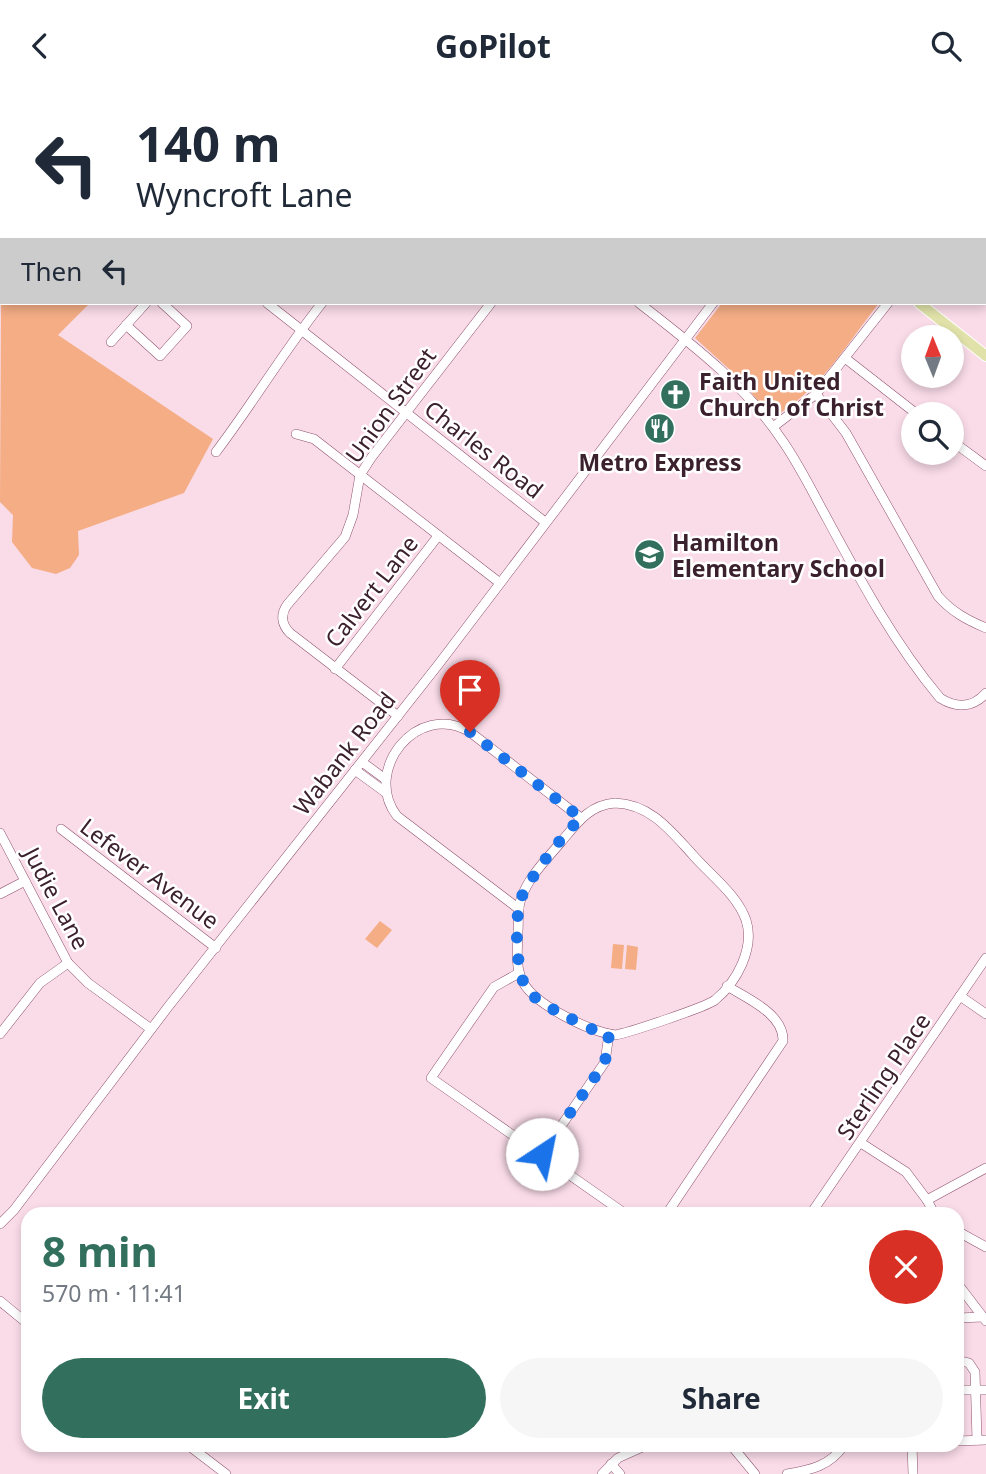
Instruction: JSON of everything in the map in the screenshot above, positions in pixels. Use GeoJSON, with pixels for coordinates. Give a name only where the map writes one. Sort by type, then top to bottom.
{"type":"FeatureCollection","features":[{"type":"Feature","properties":{"kind":"main road"},"geometry":{"type":"LineString","coordinates":[[922,305],[986,356]]}},
{"type":"Feature","properties":{"kind":"street"},"geometry":{"type":"LineString","coordinates":[[111,342],[143,305]]}},
{"type":"Feature","properties":{"kind":"street"},"geometry":{"type":"LineString","coordinates":[[126,325],[160,356],[187,325],[164,305]]}},
{"type":"Feature","properties":{"kind":"street","name":"Charles Road"},"geometry":{"type":"LineString","coordinates":[[269,305],[545,522]]}},
{"type":"Feature","properties":{"kind":"street"},"geometry":{"type":"LineString","coordinates":[[216,452],[256,398],[300,330],[320,305]]}},
{"type":"Feature","properties":{"kind":"street","name":"Union Street"},"geometry":{"type":"LineString","coordinates":[[398,716],[290,633],[284,626],[282,614],[286,605],[345,537],[359,475],[489,305]]}},
{"type":"Feature","properties":{"kind":"street"},"geometry":{"type":"LineString","coordinates":[[642,305],[686,339],[738,386],[773,427],[794,459],[876,607],[936,693],[956,705],[973,704],[986,693]]}},
{"type":"Feature","properties":{"kind":"street","name":"Wabank Road"},"geometry":{"type":"LineString","coordinates":[[0,1223],[14,1210],[150,1030],[398,716],[712,305]]}},
{"type":"Feature","properties":{"kind":"street"},"geometry":{"type":"LineString","coordinates":[[773,427],[817,394],[886,305]]}},
{"type":"Feature","properties":{"kind":"street"},"geometry":{"type":"LineString","coordinates":[[845,358],[901,402]]}},
{"type":"Feature","properties":{"kind":"street"},"geometry":{"type":"LineString","coordinates":[[817,394],[846,433],[936,593],[944,604],[966,621],[986,628]]}},
{"type":"Feature","properties":{"kind":"street"},"geometry":{"type":"LineString","coordinates":[[296,434],[314,439],[500,583]]}},
{"type":"Feature","properties":{"kind":"street"},"geometry":{"type":"LineString","coordinates":[[964,450],[986,466]]}},
{"type":"Feature","properties":{"kind":"street","name":"Calvert Lane"},"geometry":{"type":"LineString","coordinates":[[335,669],[438,536]]}},
{"type":"Feature","properties":{"kind":"street"},"geometry":{"type":"LineString","coordinates":[[519,909],[397,816],[385,792],[385,779],[390,762],[416,730],[429,723],[454,724],[470,732],[581,818]]}},
{"type":"Feature","properties":{"kind":"street"},"geometry":{"type":"LineString","coordinates":[[362,762],[385,779]]}},
{"type":"Feature","properties":{"kind":"street"},"geometry":{"type":"LineString","coordinates":[[355,770],[385,792]]}},
{"type":"Feature","properties":{"kind":"street"},"geometry":{"type":"LineString","coordinates":[[609,803],[626,803],[647,810],[676,836],[737,902],[745,918],[748,945],[743,961],[727,986],[712,1002],[626,1033],[609,1034],[595,1030],[543,1002],[527,990],[519,973],[517,959],[521,898],[536,873],[581,818],[591,810],[609,803]]}},
{"type":"Feature","properties":{"kind":"street","name":"Lefever Avenue"},"geometry":{"type":"LineString","coordinates":[[61,829],[216,948]]}},
{"type":"Feature","properties":{"kind":"street","name":"Judie Lane"},"geometry":{"type":"LineString","coordinates":[[0,833],[68,963],[88,983],[150,1030]]}},
{"type":"Feature","properties":{"kind":"street"},"geometry":{"type":"LineString","coordinates":[[0,894],[25,881]]}},
{"type":"Feature","properties":{"kind":"street","name":"Sterling Place"},"geometry":{"type":"LineString","coordinates":[[819,1207],[986,958]]}},
{"type":"Feature","properties":{"kind":"street"},"geometry":{"type":"LineString","coordinates":[[0,1034],[40,983],[68,963]]}},
{"type":"Feature","properties":{"kind":"street"},"geometry":{"type":"LineString","coordinates":[[519,973],[494,987],[431,1078],[616,1207]]}},
{"type":"Feature","properties":{"kind":"street"},"geometry":{"type":"LineString","coordinates":[[671,1207],[783,1041],[782,1028],[774,1018],[727,986]]}},
{"type":"Feature","properties":{"kind":"street"},"geometry":{"type":"LineString","coordinates":[[960,996],[986,1014]]}},
{"type":"Feature","properties":{"kind":"street"},"geometry":{"type":"LineString","coordinates":[[542,1154],[605,1062],[609,1034]]}},
{"type":"Feature","properties":{"kind":"street"},"geometry":{"type":"LineString","coordinates":[[861,1143],[906,1173],[931,1207]]}},
{"type":"Feature","properties":{"kind":"street"},"geometry":{"type":"LineString","coordinates":[[927,1200],[986,1168]]}},
{"type":"Feature","properties":{"kind":"street"},"geometry":{"type":"LineString","coordinates":[[964,1235],[986,1247]]}},
{"type":"Feature","properties":{"kind":"street"},"geometry":{"type":"LineString","coordinates":[[964,1292],[984,1319]]}},
{"type":"Feature","properties":{"kind":"street"},"geometry":{"type":"LineString","coordinates":[[0,1301],[21,1318]]}},
{"type":"Feature","properties":{"kind":"street"},"geometry":{"type":"LineString","coordinates":[[964,1318],[984,1319]]}},
{"type":"Feature","properties":{"kind":"street"},"geometry":{"type":"LineString","coordinates":[[964,1362],[969,1363],[975,1372],[981,1390],[981,1440]]}},
{"type":"Feature","properties":{"kind":"street"},"geometry":{"type":"LineString","coordinates":[[197,1452],[226,1474]]}},
{"type":"Feature","properties":{"kind":"street"},"geometry":{"type":"LineString","coordinates":[[602,1474],[622,1455],[630,1452]]}},
{"type":"Feature","properties":{"kind":"street"},"geometry":{"type":"LineString","coordinates":[[737,1452],[755,1474]]}},
{"type":"Feature","properties":{"kind":"street"},"geometry":{"type":"LineString","coordinates":[[788,1474],[821,1467],[838,1452]]}},
{"type":"Feature","properties":{"kind":"street"},"geometry":{"type":"LineString","coordinates":[[912,1452],[913,1474]]}},
{"type":"Feature","properties":{"kind":"street"},"geometry":{"type":"LineString","coordinates":[[611,1464],[620,1474]]}},
{"type":"Feature","properties":{"kind":"shaded area"},"geometry":{"type":"Polygon","coordinates":[[[1,305],[88,305],[58,335],[213,439],[184,493],[78,531],[79,555],[70,568],[56,574],[32,568],[12,542],[13,515],[0,502],[1,305]]]}},
{"type":"Feature","properties":{"kind":"shaded area"},"geometry":{"type":"Polygon","coordinates":[[[720,305],[878,305],[818,381],[804,395],[772,418],[740,379],[695,338],[720,305]]]}},
{"type":"Feature","properties":{"kind":"shaded area"},"geometry":{"type":"Polygon","coordinates":[[[380,921],[392,930],[377,948],[365,939],[380,921]]]}},
{"type":"Feature","properties":{"kind":"shaded area"},"geometry":{"type":"Polygon","coordinates":[[[613,944],[624,945],[622,969],[611,968],[613,944]]]}},
{"type":"Feature","properties":{"kind":"shaded area"},"geometry":{"type":"Polygon","coordinates":[[[627,945],[638,947],[636,970],[625,969],[627,945]]]}},
{"type":"Feature","properties":{"kind":"place","name":"Faith United Church of Christ"},"geometry":{"type":"Point","coordinates":[676,394]}},
{"type":"Feature","properties":{"kind":"place","name":"Metro Express"},"geometry":{"type":"Point","coordinates":[660,428]}},
{"type":"Feature","properties":{"kind":"place","name":"Hamilton Elementary School"},"geometry":{"type":"Point","coordinates":[649,555]}},
{"type":"Feature","properties":{"kind":"route"},"geometry":{"type":"LineString","coordinates":[[470,732],[581,818],[536,873],[521,898],[517,959],[519,973],[527,990],[561,1013],[609,1034],[608,1051],[605,1062],[542,1154]]}}]}
